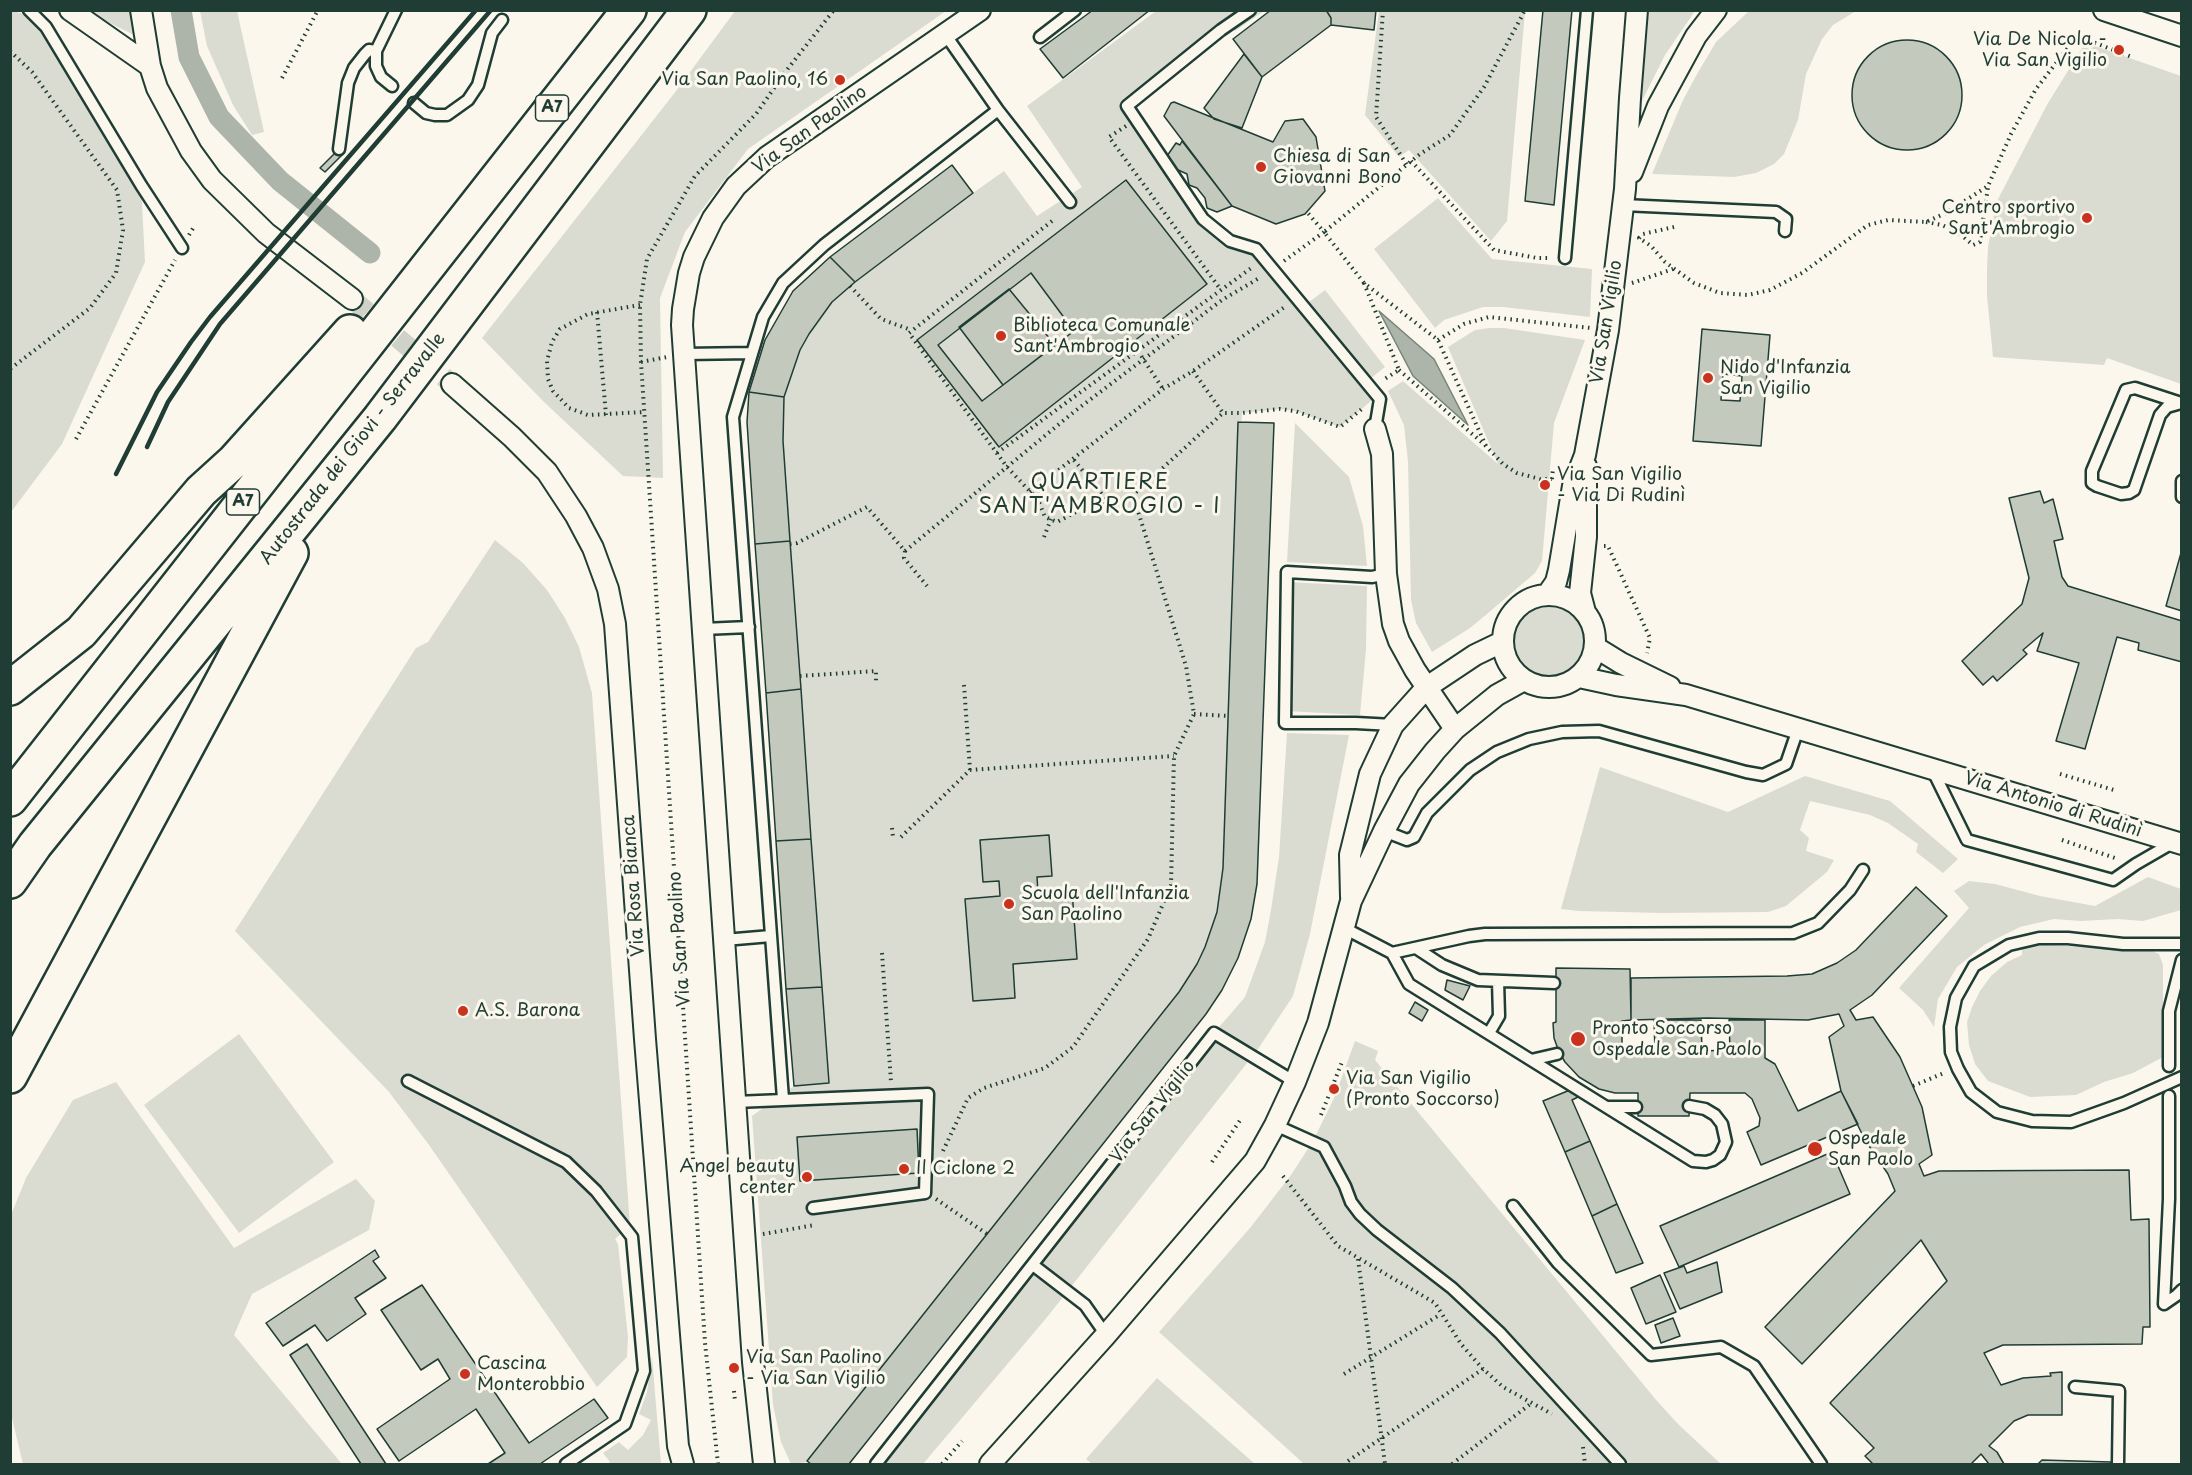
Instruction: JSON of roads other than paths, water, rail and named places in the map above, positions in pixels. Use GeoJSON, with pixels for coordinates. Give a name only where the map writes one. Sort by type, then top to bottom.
{"type":"FeatureCollection","features":[{"type":"Feature","properties":{"kind":"highway","name":"A7"},"geometry":{"type":"LineString","coordinates":[[10,798],[628,10]]}},
{"type":"Feature","properties":{"kind":"highway","name":"Autostrada dei Giovi - Serravalle"},"geometry":{"type":"LineString","coordinates":[[10,881],[35,845],[329,483],[689,10]]}},
{"type":"Feature","properties":{"kind":"highway"},"geometry":{"type":"LineString","coordinates":[[10,688],[81,632],[201,491],[242,453],[388,285],[475,205]]}},
{"type":"Feature","properties":{"kind":"highway"},"geometry":{"type":"LineString","coordinates":[[10,1076],[329,483]]}},
{"type":"Feature","properties":{"kind":"street"},"geometry":{"type":"LineString","coordinates":[[70,10],[150,66]]}},
{"type":"Feature","properties":{"kind":"street"},"geometry":{"type":"LineString","coordinates":[[141,10],[150,66],[157,88],[191,151],[212,180],[266,233],[352,299]]}},
{"type":"Feature","properties":{"kind":"street","name":"Via San Paolino"},"geometry":{"type":"LineString","coordinates":[[766,1459],[753,1362],[684,354],[683,309],[694,257],[713,218],[736,186],[767,157],[980,10]]}},
{"type":"Feature","properties":{"kind":"street","name":"Via San Vigilio"},"geometry":{"type":"LineString","coordinates":[[1547,595],[1556,582],[1573,486],[1585,455],[1608,330],[1624,197],[1637,10]]}},
{"type":"Feature","properties":{"kind":"street","name":"Via San Vigilio"},"geometry":{"type":"LineString","coordinates":[[1624,197],[1658,106],[1696,36],[1716,10]]}},
{"type":"Feature","properties":{"kind":"street"},"geometry":{"type":"LineString","coordinates":[[2104,10],[2181,36]]}},
{"type":"Feature","properties":{"kind":"street","name":"Via Rosa Bianca"},"geometry":{"type":"LineString","coordinates":[[452,384],[512,437],[547,472],[576,516],[593,548],[608,589],[615,624],[645,1039],[679,1458]]}},
{"type":"Feature","properties":{"kind":"street"},"geometry":{"type":"LineString","coordinates":[[1375,429],[1382,454],[1386,574],[1393,624],[1409,660],[1455,729]]}},
{"type":"Feature","properties":{"kind":"street","name":"Via San Vigilio"},"geometry":{"type":"LineString","coordinates":[[1585,455],[1586,537],[1580,593],[1585,612]]}},
{"type":"Feature","properties":{"kind":"street"},"geometry":{"type":"LineString","coordinates":[[1547,595],[1567,598],[1585,612],[1593,627],[1594,647],[1590,661],[1579,677],[1555,687],[1538,686],[1524,680],[1507,662],[1502,642],[1505,625],[1514,611],[1533,598],[1547,595]]}},
{"type":"Feature","properties":{"kind":"street"},"geometry":{"type":"LineString","coordinates":[[1351,901],[1350,855],[1370,774],[1393,725],[1427,687],[1475,655],[1502,642]]}},
{"type":"Feature","properties":{"kind":"street","name":"Via Antonio di Rudinì"},"geometry":{"type":"LineString","coordinates":[[1594,647],[1686,695]]}},
{"type":"Feature","properties":{"kind":"street","name":"Via Antonio di Rudinì"},"geometry":{"type":"LineString","coordinates":[[1579,677],[1686,695],[2178,843]]}},
{"type":"Feature","properties":{"kind":"street"},"geometry":{"type":"LineString","coordinates":[[990,1464],[1106,1335],[1255,1161],[1295,1082],[1317,1023],[1351,901],[1409,784],[1455,729],[1497,695],[1524,680]]}},
{"type":"Feature","properties":{"kind":"lane"},"geometry":{"type":"LineString","coordinates":[[29,10],[46,27],[141,185],[182,248]]}},
{"type":"Feature","properties":{"kind":"lane"},"geometry":{"type":"LineString","coordinates":[[392,86],[381,77],[376,66],[376,51],[396,10]]}},
{"type":"Feature","properties":{"kind":"lane"},"geometry":{"type":"LineString","coordinates":[[1040,37],[1076,10]]}},
{"type":"Feature","properties":{"kind":"lane"},"geometry":{"type":"LineString","coordinates":[[1250,10],[1221,30],[1127,106],[1203,219],[1230,241],[1256,249],[1380,399],[1375,429]]}},
{"type":"Feature","properties":{"kind":"lane"},"geometry":{"type":"LineString","coordinates":[[1565,258],[1587,10]]}},
{"type":"Feature","properties":{"kind":"lane"},"geometry":{"type":"LineString","coordinates":[[414,104],[426,113],[447,115],[468,100],[478,85],[492,33],[501,20]]}},
{"type":"Feature","properties":{"kind":"lane"},"geometry":{"type":"LineString","coordinates":[[945,34],[998,110],[1070,201]]}},
{"type":"Feature","properties":{"kind":"lane"},"geometry":{"type":"LineString","coordinates":[[339,149],[348,83],[354,68],[369,50],[376,51]]}},
{"type":"Feature","properties":{"kind":"lane"},"geometry":{"type":"LineString","coordinates":[[783,1099],[733,417],[763,317],[783,283],[824,245],[998,110]]}},
{"type":"Feature","properties":{"kind":"lane"},"geometry":{"type":"LineString","coordinates":[[1624,197],[1776,212],[1786,219],[1785,231]]}},
{"type":"Feature","properties":{"kind":"lane"},"geometry":{"type":"LineString","coordinates":[[684,354],[752,352]]}},
{"type":"Feature","properties":{"kind":"lane"},"geometry":{"type":"LineString","coordinates":[[2135,388],[2181,403],[2167,406],[2160,415],[2134,490],[2121,494],[2092,483],[2092,471],[2126,390],[2135,388]]}},
{"type":"Feature","properties":{"kind":"lane"},"geometry":{"type":"LineString","coordinates":[[2181,481],[2181,497]]}},
{"type":"Feature","properties":{"kind":"lane"},"geometry":{"type":"LineString","coordinates":[[1386,574],[1372,577],[1287,572],[1285,723],[1393,725]]}},
{"type":"Feature","properties":{"kind":"lane"},"geometry":{"type":"LineString","coordinates":[[703,629],[749,627]]}},
{"type":"Feature","properties":{"kind":"lane"},"geometry":{"type":"LineString","coordinates":[[1384,831],[1407,840],[1414,837],[1427,813],[1470,770],[1497,752],[1529,739],[1562,732],[1599,731],[1763,775],[1786,764],[1798,729]]}},
{"type":"Feature","properties":{"kind":"lane","name":"Via Antonio di Rudinì"},"geometry":{"type":"LineString","coordinates":[[1932,769],[1967,840],[2113,880],[2136,864],[2178,843]]}},
{"type":"Feature","properties":{"kind":"lane"},"geometry":{"type":"LineString","coordinates":[[1392,953],[1485,934],[1793,933],[1818,923],[1850,890],[1863,870]]}},
{"type":"Feature","properties":{"kind":"lane"},"geometry":{"type":"LineString","coordinates":[[1344,928],[1392,953],[1409,984],[1693,1161],[1713,1160],[1720,1155],[1726,1142],[1722,1124],[1705,1109],[1689,1106]]}},
{"type":"Feature","properties":{"kind":"lane"},"geometry":{"type":"LineString","coordinates":[[724,940],[771,936]]}},
{"type":"Feature","properties":{"kind":"lane"},"geometry":{"type":"LineString","coordinates":[[2181,944],[2122,944],[2068,938],[2039,938],[2009,945],[1974,966],[1956,998],[1950,1027],[1951,1052],[1971,1092],[1997,1112],[2032,1122],[2071,1122],[2124,1103],[2181,1077]]}},
{"type":"Feature","properties":{"kind":"lane"},"geometry":{"type":"LineString","coordinates":[[1416,948],[1442,965],[1478,980],[1554,983]]}},
{"type":"Feature","properties":{"kind":"lane"},"geometry":{"type":"LineString","coordinates":[[2169,1066],[2169,1011],[2181,960]]}},
{"type":"Feature","properties":{"kind":"lane"},"geometry":{"type":"LineString","coordinates":[[1489,1033],[1499,1016],[1498,981]]}},
{"type":"Feature","properties":{"kind":"lane","name":"Via San Vigilio"},"geometry":{"type":"LineString","coordinates":[[876,1464],[1215,1033],[1295,1082]]}},
{"type":"Feature","properties":{"kind":"lane"},"geometry":{"type":"LineString","coordinates":[[1531,1060],[1557,1054]]}},
{"type":"Feature","properties":{"kind":"lane"},"geometry":{"type":"LineString","coordinates":[[408,1081],[566,1162],[596,1191],[632,1237],[644,1371],[625,1424],[566,1464]]}},
{"type":"Feature","properties":{"kind":"lane"},"geometry":{"type":"LineString","coordinates":[[735,1102],[928,1094],[925,1193],[813,1208]]}},
{"type":"Feature","properties":{"kind":"lane"},"geometry":{"type":"LineString","coordinates":[[2169,1096],[2169,1199],[2164,1304],[2181,1290]]}},
{"type":"Feature","properties":{"kind":"lane"},"geometry":{"type":"LineString","coordinates":[[1607,1107],[1636,1107]]}},
{"type":"Feature","properties":{"kind":"lane"},"geometry":{"type":"LineString","coordinates":[[1275,1125],[1324,1147],[1351,1202],[1360,1214],[1377,1230],[1452,1288],[1500,1333],[1620,1464]]}},
{"type":"Feature","properties":{"kind":"lane"},"geometry":{"type":"LineString","coordinates":[[1514,1206],[1558,1263],[1651,1355],[1721,1347],[1754,1366],[1821,1464]]}},
{"type":"Feature","properties":{"kind":"lane"},"geometry":{"type":"LineString","coordinates":[[1033,1265],[1085,1305],[1106,1335]]}},
{"type":"Feature","properties":{"kind":"lane"},"geometry":{"type":"LineString","coordinates":[[2075,1387],[2119,1392],[2118,1464]]}},
{"type":"Feature","properties":{"kind":"waterway"},"geometry":{"type":"LineString","coordinates":[[181,10],[189,57],[219,117],[280,181],[370,253]]}},
{"type":"Feature","properties":{"kind":"tunnel"},"geometry":{"type":"LineString","coordinates":[[352,299],[452,384]]}},
{"type":"Feature","properties":{"kind":"railway"},"geometry":{"type":"LineString","coordinates":[[116,474],[157,392],[210,317],[476,10]]}},
{"type":"Feature","properties":{"kind":"railway"},"geometry":{"type":"LineString","coordinates":[[147,447],[168,402],[220,324],[491,10]]}},
{"type":"Feature","properties":{"kind":"place","name":"Via De Nicola - Via San Vigilio"},"geometry":{"type":"Point","coordinates":[2119,50]}},
{"type":"Feature","properties":{"kind":"place","name":"Via San Paolino, 16"},"geometry":{"type":"Point","coordinates":[840,80]}},
{"type":"Feature","properties":{"kind":"place","name":"Chiesa di San Giovanni Bono"},"geometry":{"type":"Point","coordinates":[1261,167]}},
{"type":"Feature","properties":{"kind":"place","name":"Centro sportivo Sant'Ambrogio"},"geometry":{"type":"Point","coordinates":[2087,218]}},
{"type":"Feature","properties":{"kind":"place","name":"Biblioteca Comunale Sant'Ambrogio"},"geometry":{"type":"Point","coordinates":[1001,336]}},
{"type":"Feature","properties":{"kind":"place","name":"Nido d'Infanzia San Vigilio"},"geometry":{"type":"Point","coordinates":[1708,378]}},
{"type":"Feature","properties":{"kind":"place","name":"Via San Vigilio - Via Di Rudinì"},"geometry":{"type":"Point","coordinates":[1545,485]}},
{"type":"Feature","properties":{"kind":"place","name":"Scuola dell'Infanzia San Paolino"},"geometry":{"type":"Point","coordinates":[1009,904]}},
{"type":"Feature","properties":{"kind":"place","name":"A.S. Barona"},"geometry":{"type":"Point","coordinates":[463,1011]}},
{"type":"Feature","properties":{"kind":"place","name":"Pronto Soccorso Ospedale San Paolo"},"geometry":{"type":"Point","coordinates":[1578,1039]}},
{"type":"Feature","properties":{"kind":"place","name":"Via San Vigilio (Pronto Soccorso)"},"geometry":{"type":"Point","coordinates":[1334,1089]}},
{"type":"Feature","properties":{"kind":"place","name":"Ospedale San Paolo"},"geometry":{"type":"Point","coordinates":[1815,1149]}},
{"type":"Feature","properties":{"kind":"place","name":"Il Ciclone 2"},"geometry":{"type":"Point","coordinates":[904,1169]}},
{"type":"Feature","properties":{"kind":"place","name":"Angel beauty center"},"geometry":{"type":"Point","coordinates":[807,1177]}},
{"type":"Feature","properties":{"kind":"place","name":"Via San Paolino - Via San Vigilio"},"geometry":{"type":"Point","coordinates":[734,1368]}},
{"type":"Feature","properties":{"kind":"place","name":"Cascina Monterobbio"},"geometry":{"type":"Point","coordinates":[465,1374]}},
{"type":"Feature","properties":{"kind":"district","name":"QUARTIERE SANT'AMBROGIO - I"},"geometry":{"type":"Point","coordinates":[1100,495]}}]}
